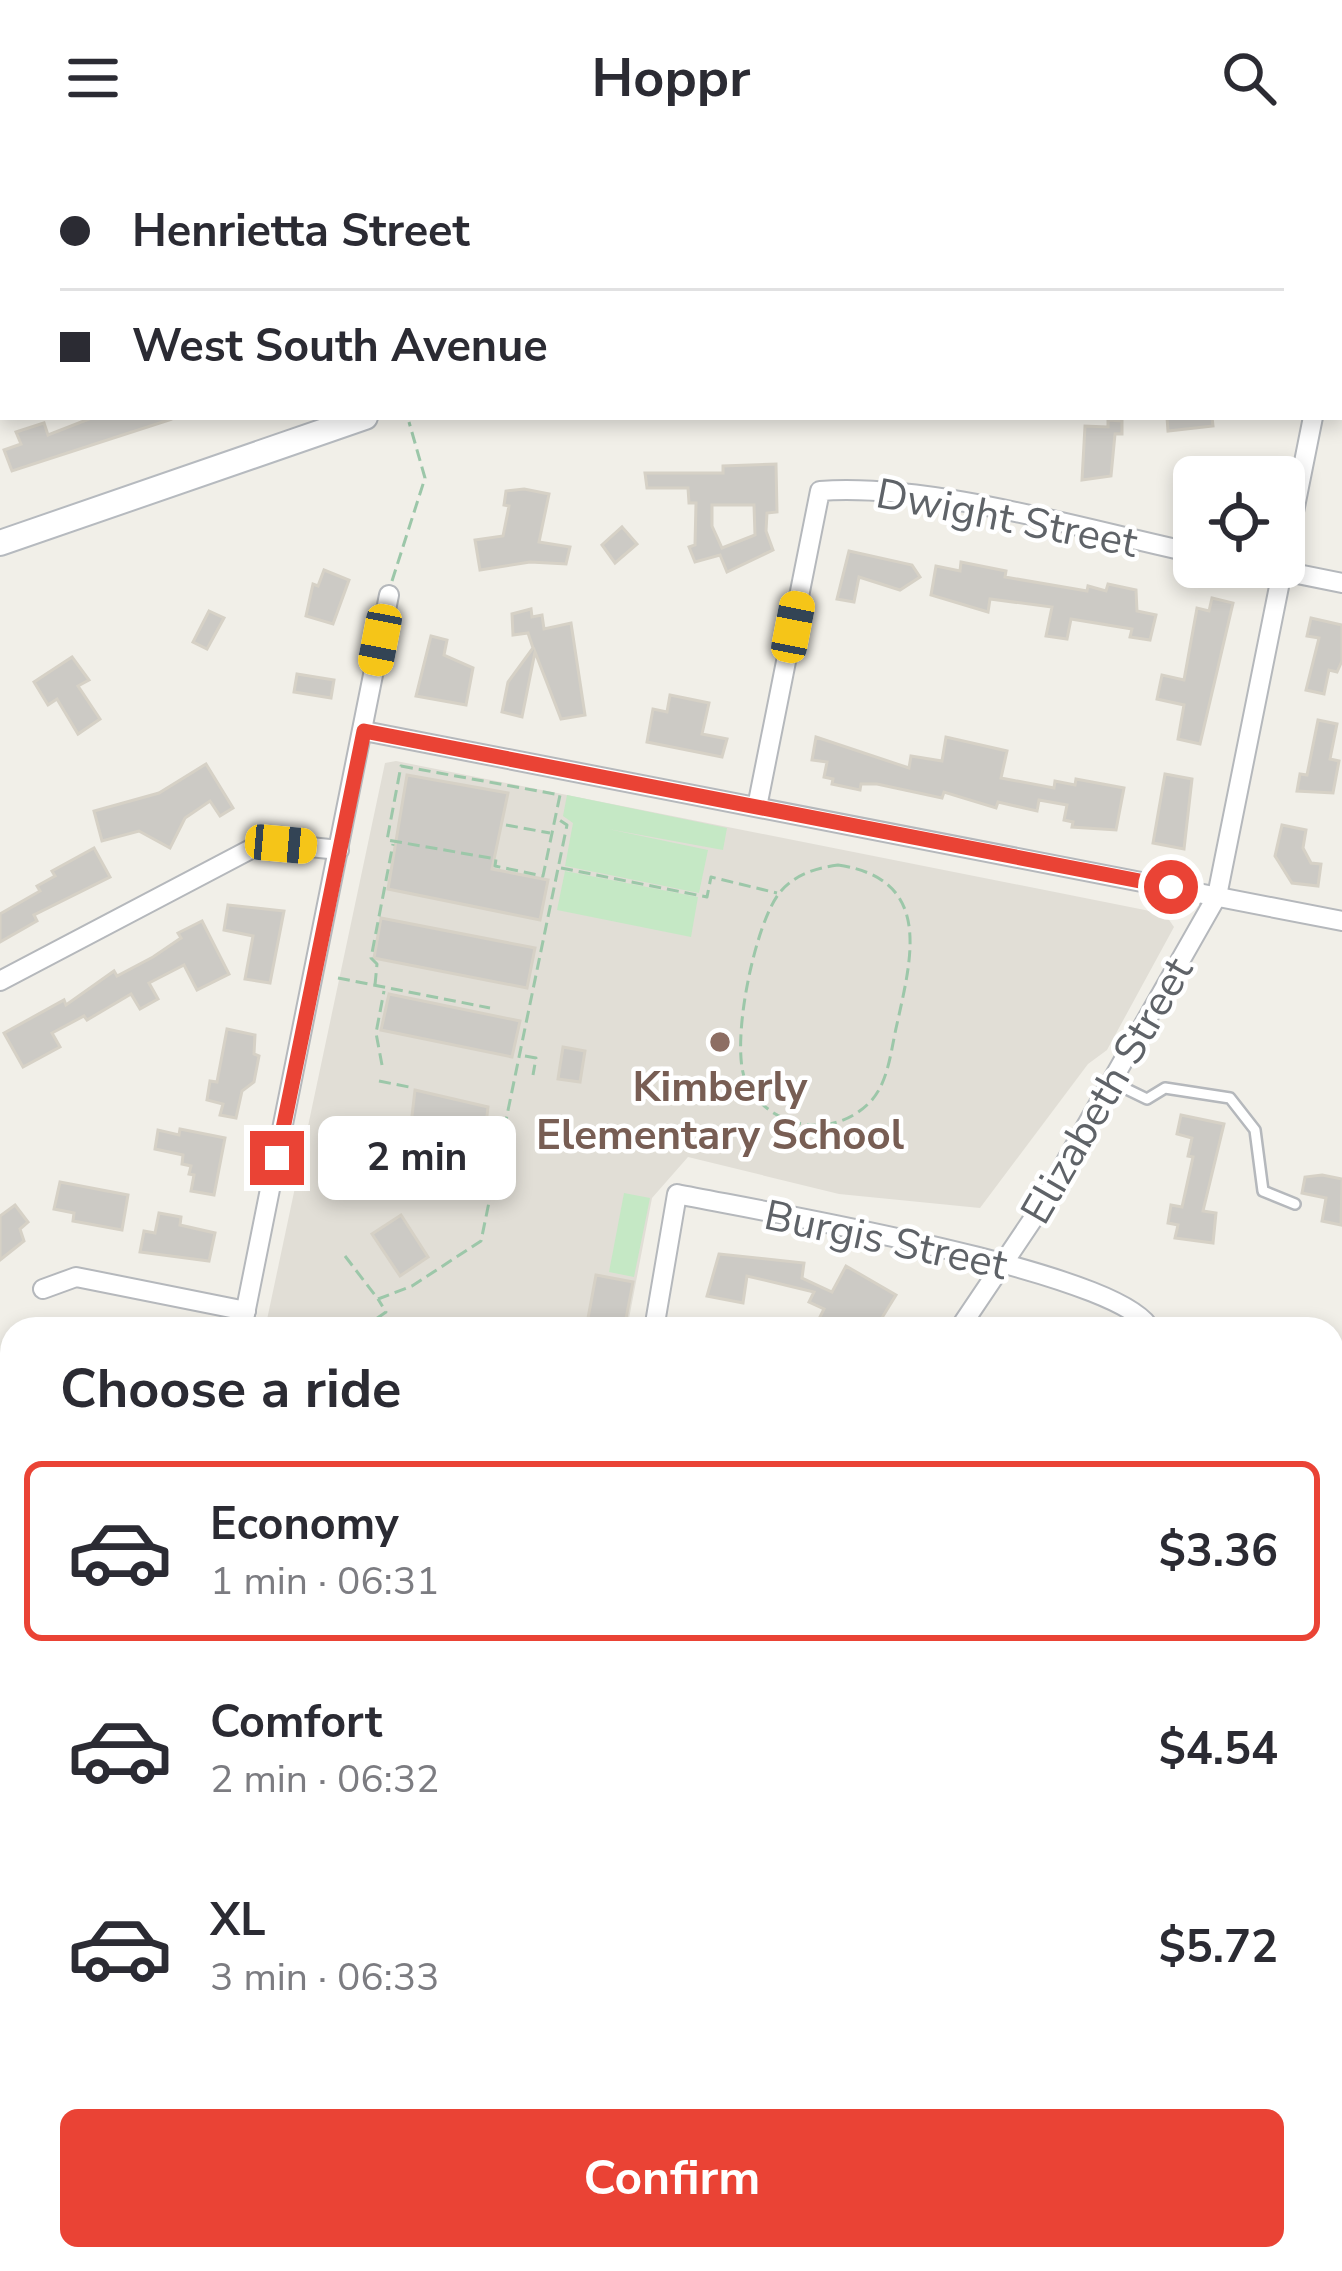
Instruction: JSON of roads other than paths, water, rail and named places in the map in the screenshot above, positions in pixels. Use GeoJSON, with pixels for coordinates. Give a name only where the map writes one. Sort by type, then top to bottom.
{"type":"FeatureCollection","features":[{"type":"Feature","properties":{"kind":"street"},"geometry":{"type":"LineString","coordinates":[[0,542],[356,420]]}},
{"type":"Feature","properties":{"kind":"street","name":"Elizabeth Street"},"geometry":{"type":"LineString","coordinates":[[1305,458],[1312,420]]}},
{"type":"Feature","properties":{"kind":"street","name":"Dwight Street"},"geometry":{"type":"LineString","coordinates":[[757,807],[820,491],[858,489],[985,509],[1173,549]]}},
{"type":"Feature","properties":{"kind":"street"},"geometry":{"type":"LineString","coordinates":[[1305,575],[1342,583]]}},
{"type":"Feature","properties":{"kind":"street","name":"Elizabeth Street"},"geometry":{"type":"LineString","coordinates":[[967,1317],[1005,1263],[1217,896],[1280,588]]}},
{"type":"Feature","properties":{"kind":"street"},"geometry":{"type":"LineString","coordinates":[[245,1317],[388,595]]}},
{"type":"Feature","properties":{"kind":"street"},"geometry":{"type":"LineString","coordinates":[[364,731],[1342,921]]}},
{"type":"Feature","properties":{"kind":"street"},"geometry":{"type":"LineString","coordinates":[[0,981],[250,849],[281,844],[339,850]]}},
{"type":"Feature","properties":{"kind":"street","name":"Burgis Street"},"geometry":{"type":"LineString","coordinates":[[656,1317],[677,1194],[1005,1263],[1136,1310],[1141,1317]]}},
{"type":"Feature","properties":{"kind":"street"},"geometry":{"type":"LineString","coordinates":[[43,1289],[76,1277],[232,1317]]}},
{"type":"Feature","properties":{"kind":"lane"},"geometry":{"type":"LineString","coordinates":[[1112,1082],[1147,1099],[1165,1088],[1230,1098],[1255,1130],[1263,1191],[1295,1204]]}},
{"type":"Feature","properties":{"kind":"place","name":"Kimberly Elementary School"},"geometry":{"type":"Point","coordinates":[720,1042]}}]}
